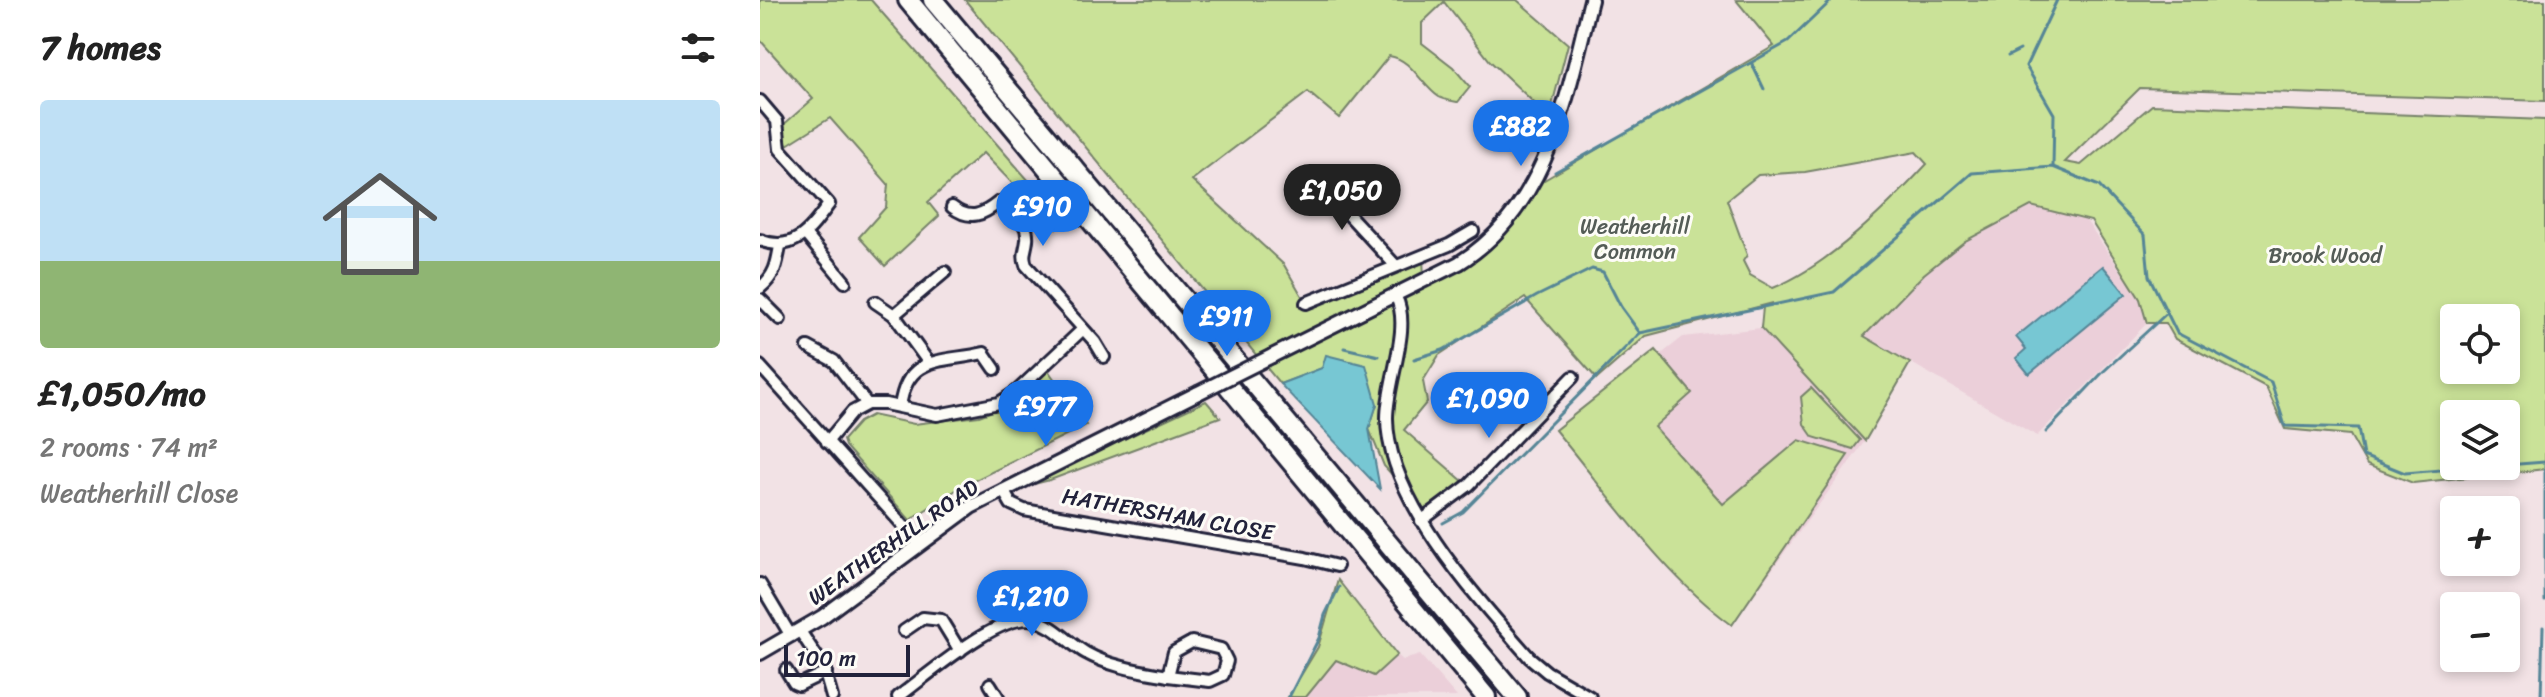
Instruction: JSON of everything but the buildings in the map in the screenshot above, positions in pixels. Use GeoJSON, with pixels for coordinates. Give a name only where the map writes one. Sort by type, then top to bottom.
{"type":"FeatureCollection","features":[{"type":"Feature","properties":{"kind":"highway"},"geometry":{"type":"LineString","coordinates":[[908,0],[1486,697]]}},
{"type":"Feature","properties":{"kind":"highway"},"geometry":{"type":"LineString","coordinates":[[933,0],[1517,697]]}},
{"type":"Feature","properties":{"kind":"street","name":"WEATHERHILL ROAD"},"geometry":{"type":"LineString","coordinates":[[760,653],[796,634],[971,507],[1396,297],[1481,250],[1505,226],[1534,186],[1566,98],[1591,0]]}},
{"type":"Feature","properties":{"kind":"street"},"geometry":{"type":"LineString","coordinates":[[760,101],[777,121],[780,149],[829,204],[806,235],[780,246],[760,240]]}},
{"type":"Feature","properties":{"kind":"street"},"geometry":{"type":"LineString","coordinates":[[1313,176],[1396,266]]}},
{"type":"Feature","properties":{"kind":"street"},"geometry":{"type":"LineString","coordinates":[[952,207],[972,216],[988,212],[999,202],[1005,202],[1027,229],[1023,257],[1026,265],[1095,342],[1104,357]]}},
{"type":"Feature","properties":{"kind":"street"},"geometry":{"type":"LineString","coordinates":[[1306,303],[1449,245],[1473,231]]}},
{"type":"Feature","properties":{"kind":"street"},"geometry":{"type":"LineString","coordinates":[[806,235],[828,268],[845,282]]}},
{"type":"Feature","properties":{"kind":"street"},"geometry":{"type":"LineString","coordinates":[[1449,245],[1459,263]]}},
{"type":"Feature","properties":{"kind":"street"},"geometry":{"type":"LineString","coordinates":[[760,288],[777,267],[780,246]]}},
{"type":"Feature","properties":{"kind":"street"},"geometry":{"type":"LineString","coordinates":[[894,315],[945,272]]}},
{"type":"Feature","properties":{"kind":"street"},"geometry":{"type":"LineString","coordinates":[[1396,297],[1402,323],[1389,386],[1389,442],[1404,491],[1421,521],[1529,657],[1547,672],[1590,697]]}},
{"type":"Feature","properties":{"kind":"street"},"geometry":{"type":"LineString","coordinates":[[760,299],[780,319]]}},
{"type":"Feature","properties":{"kind":"street"},"geometry":{"type":"LineString","coordinates":[[875,302],[894,315],[929,363]]}},
{"type":"Feature","properties":{"kind":"street"},"geometry":{"type":"LineString","coordinates":[[827,442],[852,412],[867,404],[937,415],[999,403],[1016,392],[1082,330]]}},
{"type":"Feature","properties":{"kind":"street"},"geometry":{"type":"LineString","coordinates":[[808,347],[834,361],[867,404]]}},
{"type":"Feature","properties":{"kind":"street"},"geometry":{"type":"LineString","coordinates":[[900,407],[905,381],[917,368],[929,363],[984,353],[995,369]]}},
{"type":"Feature","properties":{"kind":"street"},"geometry":{"type":"LineString","coordinates":[[760,366],[919,543]]}},
{"type":"Feature","properties":{"kind":"street"},"geometry":{"type":"LineString","coordinates":[[1421,521],[1469,485],[1573,377]]}},
{"type":"Feature","properties":{"kind":"street","name":"HATHERSHAM CLOSE"},"geometry":{"type":"LineString","coordinates":[[1003,490],[1011,504],[1024,510],[1337,566]]}},
{"type":"Feature","properties":{"kind":"street"},"geometry":{"type":"LineString","coordinates":[[760,584],[772,605],[826,672],[832,697]]}},
{"type":"Feature","properties":{"kind":"street"},"geometry":{"type":"LineString","coordinates":[[760,612],[772,605]]}},
{"type":"Feature","properties":{"kind":"street"},"geometry":{"type":"LineString","coordinates":[[904,631],[923,618],[941,620],[960,651]]}},
{"type":"Feature","properties":{"kind":"street"},"geometry":{"type":"LineString","coordinates":[[898,697],[960,651],[1006,623],[1032,619],[1061,633],[1086,653],[1124,668],[1168,676],[1217,679],[1227,669],[1225,655],[1214,646],[1185,643],[1174,652],[1168,676]]}},
{"type":"Feature","properties":{"kind":"street"},"geometry":{"type":"LineString","coordinates":[[786,670],[794,683],[799,685],[826,672]]}},
{"type":"Feature","properties":{"kind":"street"},"geometry":{"type":"LineString","coordinates":[[990,684],[998,697]]}},
{"type":"Feature","properties":{"kind":"shaded area"},"geometry":{"type":"Polygon","coordinates":[[[2031,207],[2085,219],[2140,299],[2147,323],[2037,436],[1865,336],[1924,275],[1965,242],[2031,207]]]}},
{"type":"Feature","properties":{"kind":"shaded area"},"geometry":{"type":"Polygon","coordinates":[[[1761,328],[1865,441],[1732,625],[1559,435],[1683,337],[1761,328]]]}},
{"type":"Feature","properties":{"kind":"shaded area"},"geometry":{"type":"Polygon","coordinates":[[[1397,655],[1403,660],[1420,655],[1457,697],[1306,697],[1336,660],[1374,676],[1397,655]]]}},
{"type":"Feature","properties":{"kind":"green space"},"geometry":{"type":"Polygon","coordinates":[[[760,0],[871,0],[1064,221],[1056,228],[983,153],[928,202],[939,216],[885,266],[859,237],[886,207],[888,184],[830,118],[787,145],[782,126],[813,99],[760,40],[760,0]]]}},
{"type":"Feature","properties":{"kind":"green space"},"geometry":{"type":"Polygon","coordinates":[[[965,0],[1517,0],[1568,44],[1549,117],[1490,61],[1444,2],[1422,23],[1422,43],[1453,67],[1470,87],[1458,102],[1439,97],[1404,62],[1389,56],[1339,118],[1308,92],[1192,180],[1284,265],[1306,303],[1423,256],[1424,280],[1459,263],[1534,186],[1774,46],[1736,0],[2545,0],[2545,101],[2140,88],[2065,162],[2081,165],[2152,105],[2545,120],[2545,469],[2520,472],[2520,400],[2440,400],[2441,480],[2413,483],[2367,465],[2350,435],[2285,429],[2266,387],[2175,339],[2166,323],[2147,323],[2140,299],[2091,221],[2031,206],[1965,241],[1924,274],[1864,336],[1910,363],[1865,441],[1761,328],[1763,307],[1773,303],[1646,336],[1597,379],[1525,298],[1439,355],[1423,381],[1427,402],[1404,430],[1465,483],[1424,510],[1384,466],[1369,429],[1377,404],[1322,368],[1280,384],[965,0]],[[1916,152],[1805,172],[1758,175],[1727,200],[1747,255],[1743,261],[1750,275],[1773,288],[1815,265],[1856,234],[1927,164],[1916,152]]]}},
{"type":"Feature","properties":{"kind":"green space"},"geometry":{"type":"Polygon","coordinates":[[[1656,350],[1692,393],[1654,427],[1723,504],[1799,440],[1848,455],[1732,625],[1683,583],[1660,558],[1555,430],[1656,350]]]}},
{"type":"Feature","properties":{"kind":"green space"},"geometry":{"type":"Polygon","coordinates":[[[1048,370],[1086,425],[959,488],[910,520],[845,446],[843,440],[859,422],[872,415],[914,424],[979,416],[1012,404],[1048,370]]]}},
{"type":"Feature","properties":{"kind":"green space"},"geometry":{"type":"Polygon","coordinates":[[[1811,388],[1860,440],[1853,449],[1813,437],[1804,424],[1801,397],[1811,388]]]}},
{"type":"Feature","properties":{"kind":"green space"},"geometry":{"type":"Polygon","coordinates":[[[1206,401],[1220,417],[1050,480],[1018,488],[1206,401]]]}},
{"type":"Feature","properties":{"kind":"green space"},"geometry":{"type":"Polygon","coordinates":[[[1338,580],[1397,655],[1374,676],[1336,660],[1306,697],[1288,697],[1318,647],[1338,580]]]}},
{"type":"Feature","properties":{"kind":"water"},"geometry":{"type":"Polygon","coordinates":[[[2103,266],[2126,294],[2029,374],[2016,358],[2026,349],[2016,337],[2103,266]]]}},
{"type":"Feature","properties":{"kind":"water"},"geometry":{"type":"Polygon","coordinates":[[[1326,355],[1366,365],[1377,404],[1369,429],[1380,489],[1280,384],[1322,368],[1326,355]]]}},
{"type":"Feature","properties":{"kind":"waterway"},"geometry":{"type":"LineString","coordinates":[[1555,172],[1788,42],[1832,0]]}},
{"type":"Feature","properties":{"kind":"waterway"},"geometry":{"type":"LineString","coordinates":[[2053,167],[2054,114],[2026,66],[2057,0]]}},
{"type":"Feature","properties":{"kind":"waterway"},"geometry":{"type":"LineString","coordinates":[[2008,56],[2020,50]]}},
{"type":"Feature","properties":{"kind":"waterway"},"geometry":{"type":"LineString","coordinates":[[1752,64],[1764,89]]}},
{"type":"Feature","properties":{"kind":"waterway"},"geometry":{"type":"LineString","coordinates":[[1443,523],[1463,512],[1640,333],[1834,292],[1972,173],[2053,167],[2099,186],[2145,235],[2149,276],[2177,333],[2271,382],[2285,426],[2358,428],[2363,456],[2405,473],[2440,470]]}},
{"type":"Feature","properties":{"kind":"waterway"},"geometry":{"type":"LineString","coordinates":[[1414,359],[1443,350],[1537,296],[1592,269],[1603,272],[1621,307],[1640,333]]}},
{"type":"Feature","properties":{"kind":"waterway"},"geometry":{"type":"LineString","coordinates":[[2046,432],[2104,371],[2167,313]]}},
{"type":"Feature","properties":{"kind":"waterway"},"geometry":{"type":"LineString","coordinates":[[1344,348],[1379,356]]}},
{"type":"Feature","properties":{"kind":"waterway"},"geometry":{"type":"LineString","coordinates":[[2520,464],[2545,462]]}},
{"type":"Feature","properties":{"kind":"waterway"},"geometry":{"type":"LineString","coordinates":[[2545,465],[2545,601]]}},
{"type":"Feature","properties":{"kind":"waterway"},"geometry":{"type":"LineString","coordinates":[[1289,697],[1319,638],[1325,615],[1339,587]]}},
{"type":"Feature","properties":{"kind":"waterway"},"geometry":{"type":"LineString","coordinates":[[2541,697],[2543,627]]}},
{"type":"Feature","properties":{"kind":"park label","name":"Weatherhill Common"},"geometry":{"type":"Point","coordinates":[1635,238]}},
{"type":"Feature","properties":{"kind":"park label","name":"Brook Wood"},"geometry":{"type":"Point","coordinates":[2325,255]}}]}
